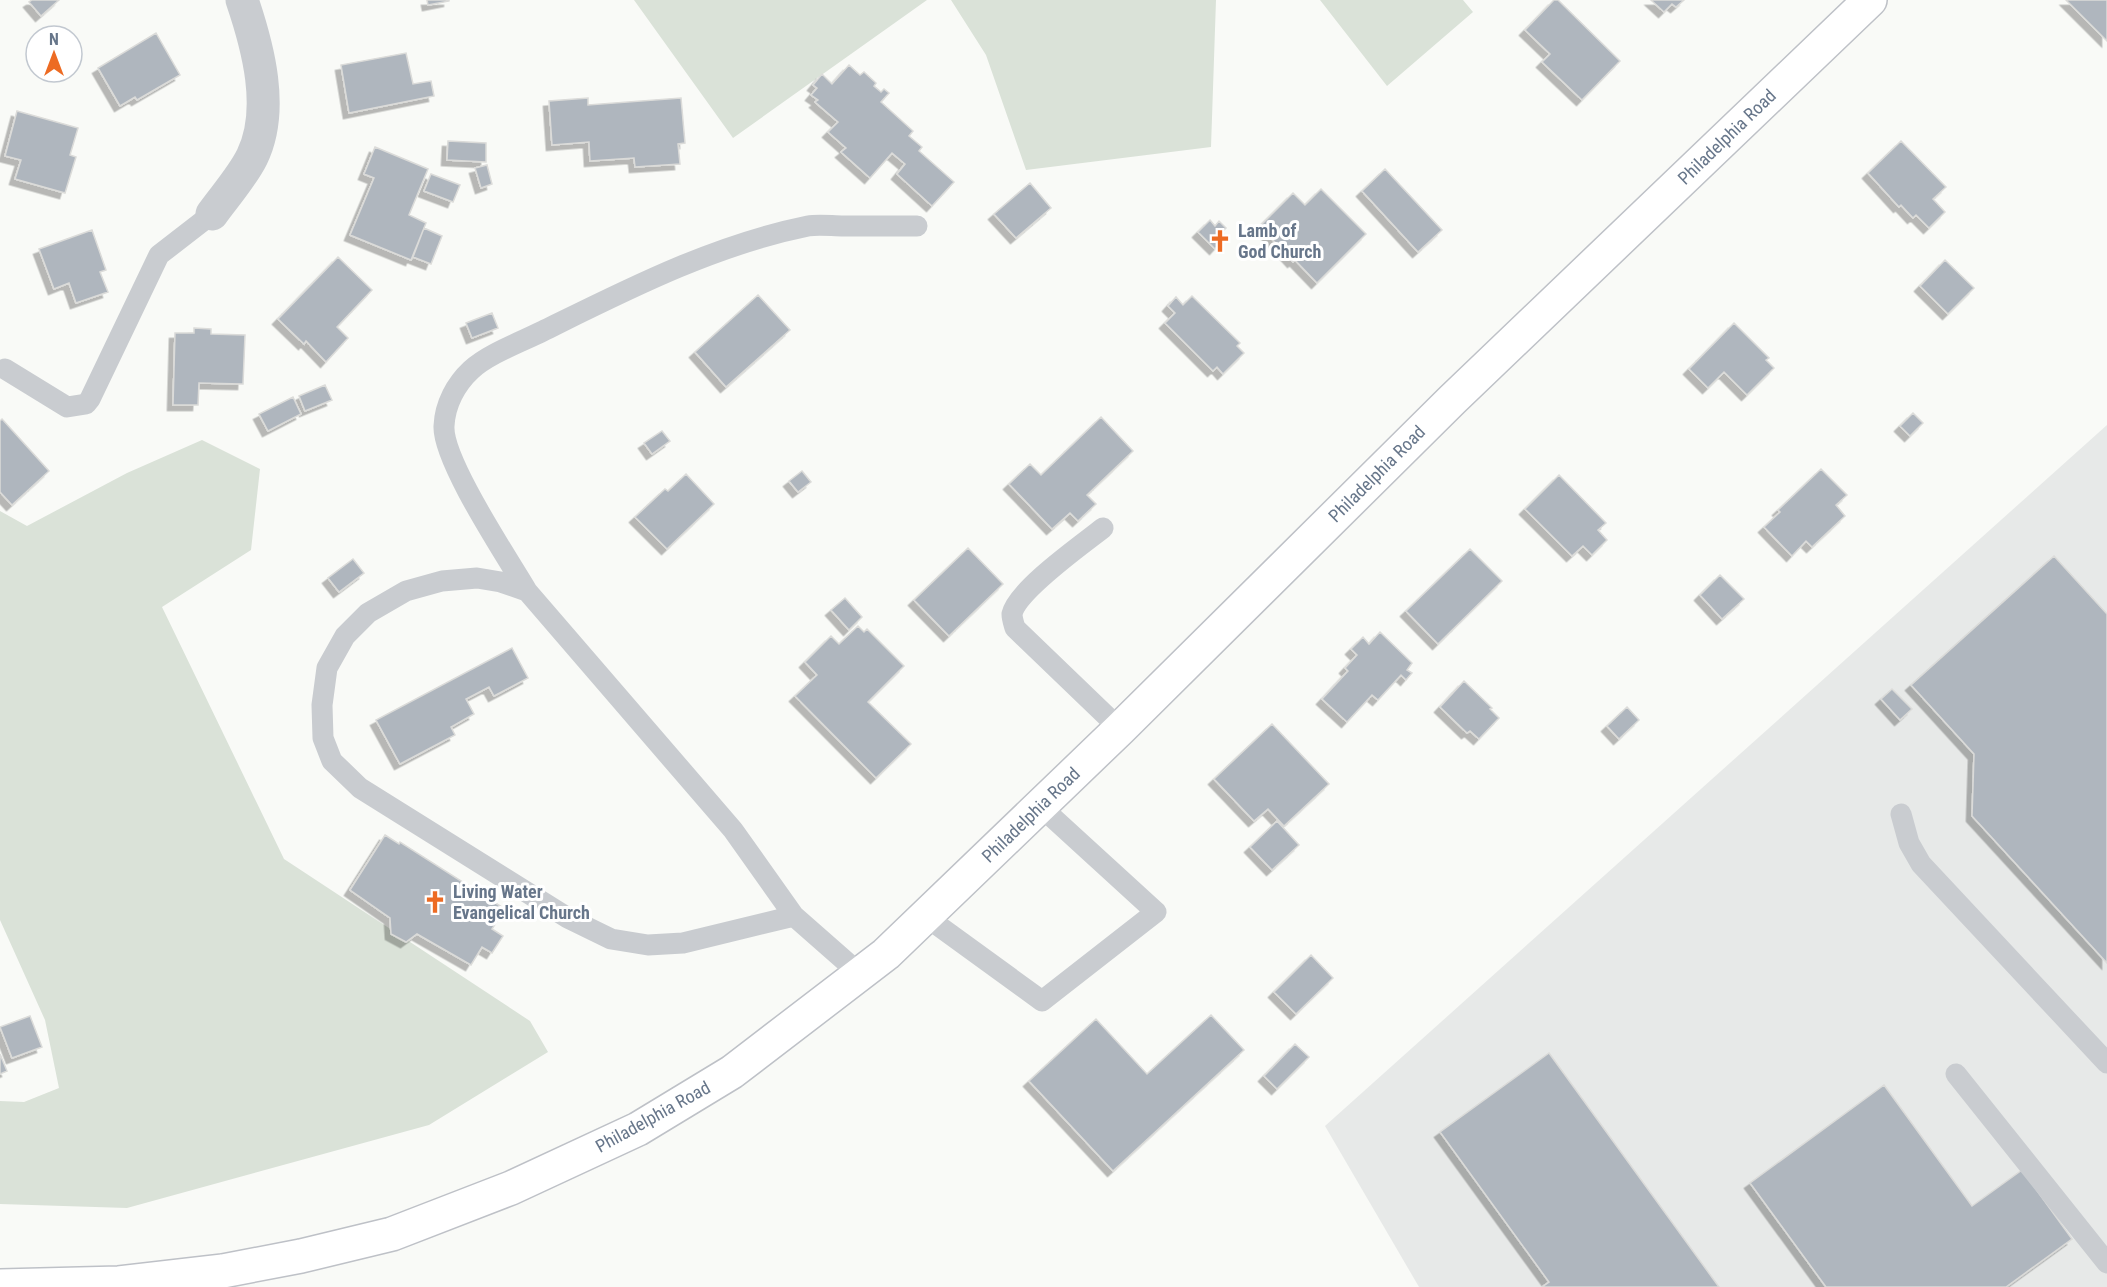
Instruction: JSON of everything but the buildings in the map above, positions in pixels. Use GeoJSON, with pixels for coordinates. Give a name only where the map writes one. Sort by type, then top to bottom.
{"type":"FeatureCollection","features":[{"type":"Feature","properties":{"kind":"main road","name":"Philadelphia Road"},"geometry":{"type":"LineString","coordinates":[[0,1286],[119,1283],[223,1271],[301,1256],[392,1234],[511,1188],[638,1129],[732,1072],[886,954],[1120,729],[1452,400],[1870,0]]}},
{"type":"Feature","properties":{"kind":"street"},"geometry":{"type":"LineString","coordinates":[[212,214],[252,157],[263,122],[261,75],[253,34],[242,0]]}},
{"type":"Feature","properties":{"kind":"lane"},"geometry":{"type":"LineString","coordinates":[[5,369],[67,407],[86,404],[159,255],[212,214]]}},
{"type":"Feature","properties":{"kind":"lane"},"geometry":{"type":"LineString","coordinates":[[860,974],[794,916],[733,830],[526,591],[462,479],[447,447],[444,426],[448,404],[457,385],[472,368],[570,318],[687,264],[734,245],[811,225],[917,226]]}},
{"type":"Feature","properties":{"kind":"lane"},"geometry":{"type":"LineString","coordinates":[[1103,528],[1051,568],[1017,604],[1012,616],[1015,628],[1120,729]]}},
{"type":"Feature","properties":{"kind":"lane"},"geometry":{"type":"LineString","coordinates":[[526,591],[501,582],[477,578],[442,581],[406,591],[368,613],[345,636],[327,668],[322,705],[323,738],[332,761],[360,788],[425,830],[568,918],[611,939],[648,945],[683,943],[794,916]]}},
{"type":"Feature","properties":{"kind":"lane"},"geometry":{"type":"LineString","coordinates":[[925,916],[1042,1001],[1156,912],[1040,806]]}},
{"type":"Feature","properties":{"kind":"lane"},"geometry":{"type":"LineString","coordinates":[[1901,814],[1909,843],[1921,864],[2107,1063]]}},
{"type":"Feature","properties":{"kind":"lane"},"geometry":{"type":"LineString","coordinates":[[1956,1074],[2107,1263]]}},
{"type":"Feature","properties":{"kind":"shaded area"},"geometry":{"type":"Polygon","coordinates":[[[634,0],[927,0],[733,138],[634,0]]]}},
{"type":"Feature","properties":{"kind":"shaded area"},"geometry":{"type":"Polygon","coordinates":[[[951,0],[1216,0],[1211,147],[1026,170],[986,55],[951,0]]]}},
{"type":"Feature","properties":{"kind":"shaded area"},"geometry":{"type":"Polygon","coordinates":[[[1320,0],[1463,0],[1473,12],[1387,86],[1320,0]]]}},
{"type":"Feature","properties":{"kind":"shaded area"},"geometry":{"type":"Polygon","coordinates":[[[2107,425],[2107,1287],[1419,1287],[1325,1126],[2107,425]]]}},
{"type":"Feature","properties":{"kind":"shaded area"},"geometry":{"type":"Polygon","coordinates":[[[202,440],[260,469],[251,550],[162,607],[284,859],[530,1021],[548,1052],[429,1125],[127,1208],[0,1204],[0,1101],[24,1102],[59,1088],[45,1020],[0,920],[0,511],[27,526],[127,473],[202,440]]]}},
{"type":"Feature","properties":{"kind":"place","name":"Lamb of God Church"},"geometry":{"type":"Point","coordinates":[1220,241]}},
{"type":"Feature","properties":{"kind":"place","name":"Living Water Evangelical Church"},"geometry":{"type":"Point","coordinates":[435,902]}}]}
